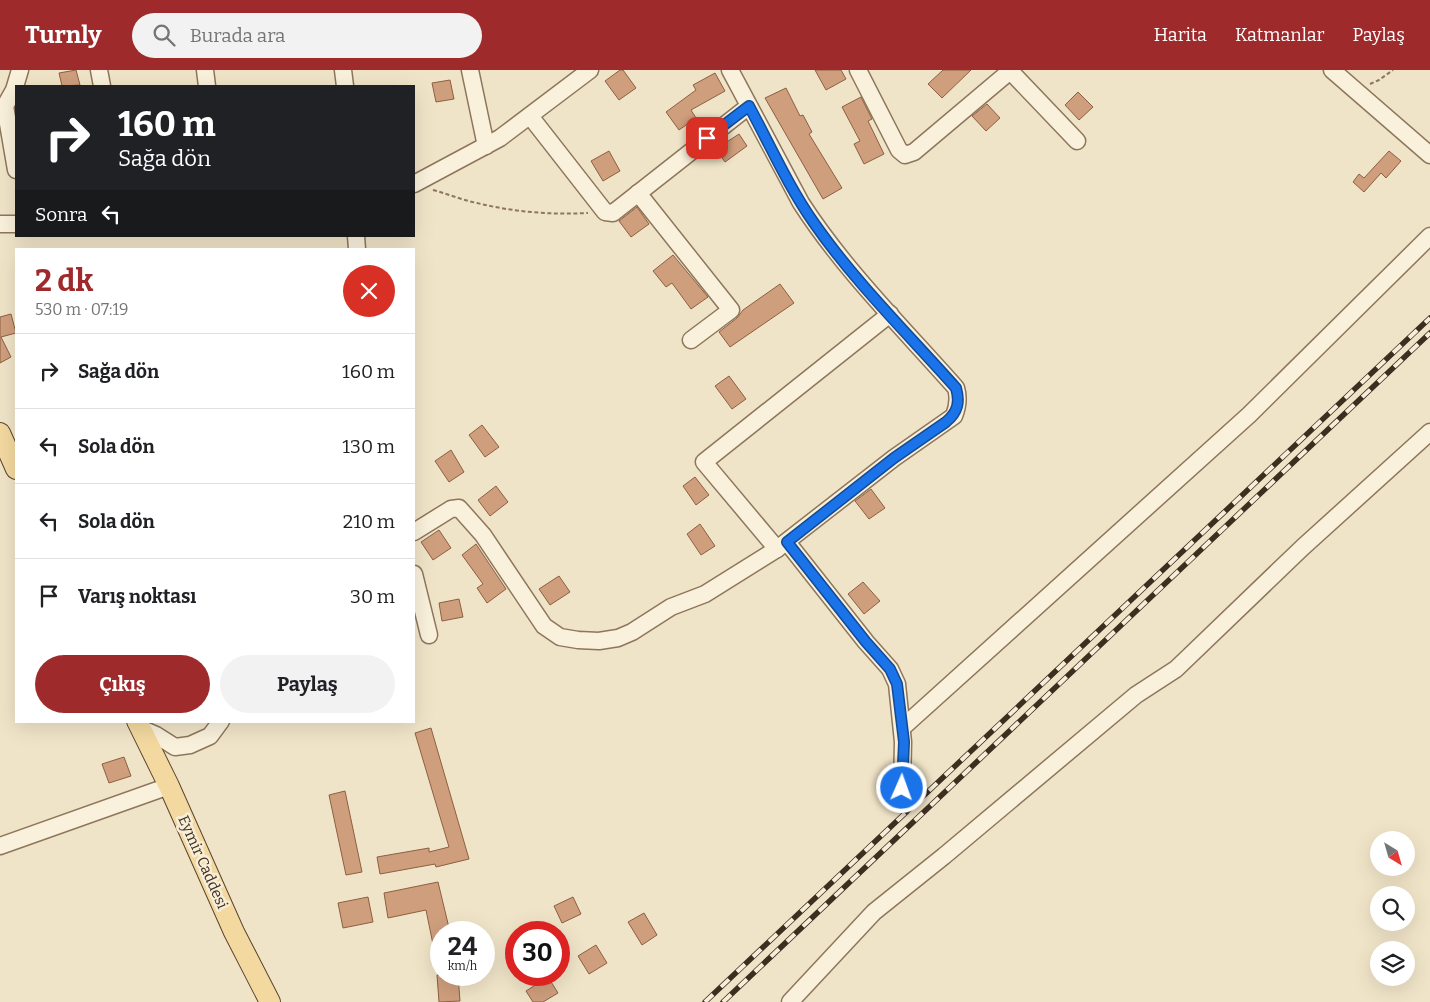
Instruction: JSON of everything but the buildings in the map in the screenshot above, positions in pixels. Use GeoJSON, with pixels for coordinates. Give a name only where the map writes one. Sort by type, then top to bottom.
{"type":"FeatureCollection","features":[{"type":"Feature","properties":{"kind":"main road"},"geometry":{"type":"LineString","coordinates":[[0,433],[15,465]]}},
{"type":"Feature","properties":{"kind":"main road","name":"Eymir Caddesi"},"geometry":{"type":"LineString","coordinates":[[138,725],[169,786],[234,932],[270,1002]]}},
{"type":"Feature","properties":{"kind":"street"},"geometry":{"type":"LineString","coordinates":[[16,85],[20,70]]}},
{"type":"Feature","properties":{"kind":"street"},"geometry":{"type":"LineString","coordinates":[[99,70],[102,85]]}},
{"type":"Feature","properties":{"kind":"street"},"geometry":{"type":"LineString","coordinates":[[205,70],[208,85]]}},
{"type":"Feature","properties":{"kind":"street"},"geometry":{"type":"LineString","coordinates":[[343,70],[345,85]]}},
{"type":"Feature","properties":{"kind":"street"},"geometry":{"type":"LineString","coordinates":[[470,70],[486,146]]}},
{"type":"Feature","properties":{"kind":"street"},"geometry":{"type":"LineString","coordinates":[[416,183],[500,138],[590,70]]}},
{"type":"Feature","properties":{"kind":"street"},"geometry":{"type":"LineString","coordinates":[[415,531],[451,509],[459,508],[483,535],[544,626],[560,636],[600,641],[618,638],[632,632],[671,607],[705,594],[782,545],[894,458],[954,416],[958,406],[956,388],[833,250],[813,223],[730,70]]}},
{"type":"Feature","properties":{"kind":"street"},"geometry":{"type":"LineString","coordinates":[[858,70],[899,150],[905,155],[914,152],[1009,72],[1077,141]]}},
{"type":"Feature","properties":{"kind":"street"},"geometry":{"type":"LineString","coordinates":[[1332,70],[1430,155]]}},
{"type":"Feature","properties":{"kind":"street"},"geometry":{"type":"LineString","coordinates":[[15,87],[5,106],[15,164]]}},
{"type":"Feature","properties":{"kind":"street"},"geometry":{"type":"LineString","coordinates":[[530,116],[605,212],[613,213],[749,106]]}},
{"type":"Feature","properties":{"kind":"street"},"geometry":{"type":"LineString","coordinates":[[638,193],[731,310],[691,340]]}},
{"type":"Feature","properties":{"kind":"street"},"geometry":{"type":"LineString","coordinates":[[0,224],[15,224]]}},
{"type":"Feature","properties":{"kind":"street"},"geometry":{"type":"LineString","coordinates":[[902,728],[1249,415],[1430,236]]}},
{"type":"Feature","properties":{"kind":"street"},"geometry":{"type":"LineString","coordinates":[[890,314],[704,462],[782,545],[890,669],[897,684],[904,742],[902,788]]}},
{"type":"Feature","properties":{"kind":"street"},"geometry":{"type":"LineString","coordinates":[[790,1002],[874,912],[944,856],[1136,695],[1176,669],[1302,547],[1430,432]]}},
{"type":"Feature","properties":{"kind":"street"},"geometry":{"type":"LineString","coordinates":[[415,578],[429,635]]}},
{"type":"Feature","properties":{"kind":"street"},"geometry":{"type":"LineString","coordinates":[[138,725],[175,746],[190,744],[210,736],[220,723]]}},
{"type":"Feature","properties":{"kind":"street"},"geometry":{"type":"LineString","coordinates":[[0,846],[169,786]]}},
{"type":"Feature","properties":{"kind":"path"},"geometry":{"type":"LineString","coordinates":[[1357,91],[1379,80],[1393,70]]}},
{"type":"Feature","properties":{"kind":"path"},"geometry":{"type":"LineString","coordinates":[[416,183],[477,204],[561,215],[605,212]]}},
{"type":"Feature","properties":{"kind":"railway"},"geometry":{"type":"LineString","coordinates":[[705,1002],[1430,318]]}},
{"type":"Feature","properties":{"kind":"railway"},"geometry":{"type":"LineString","coordinates":[[723,1002],[1430,333]]}},
{"type":"Feature","properties":{"kind":"route"},"geometry":{"type":"LineString","coordinates":[[707,138],[749,106],[813,223],[833,250],[956,388],[958,406],[954,416],[894,458],[787,542],[866,642],[890,669],[897,684],[904,742],[902,788]]}}]}
